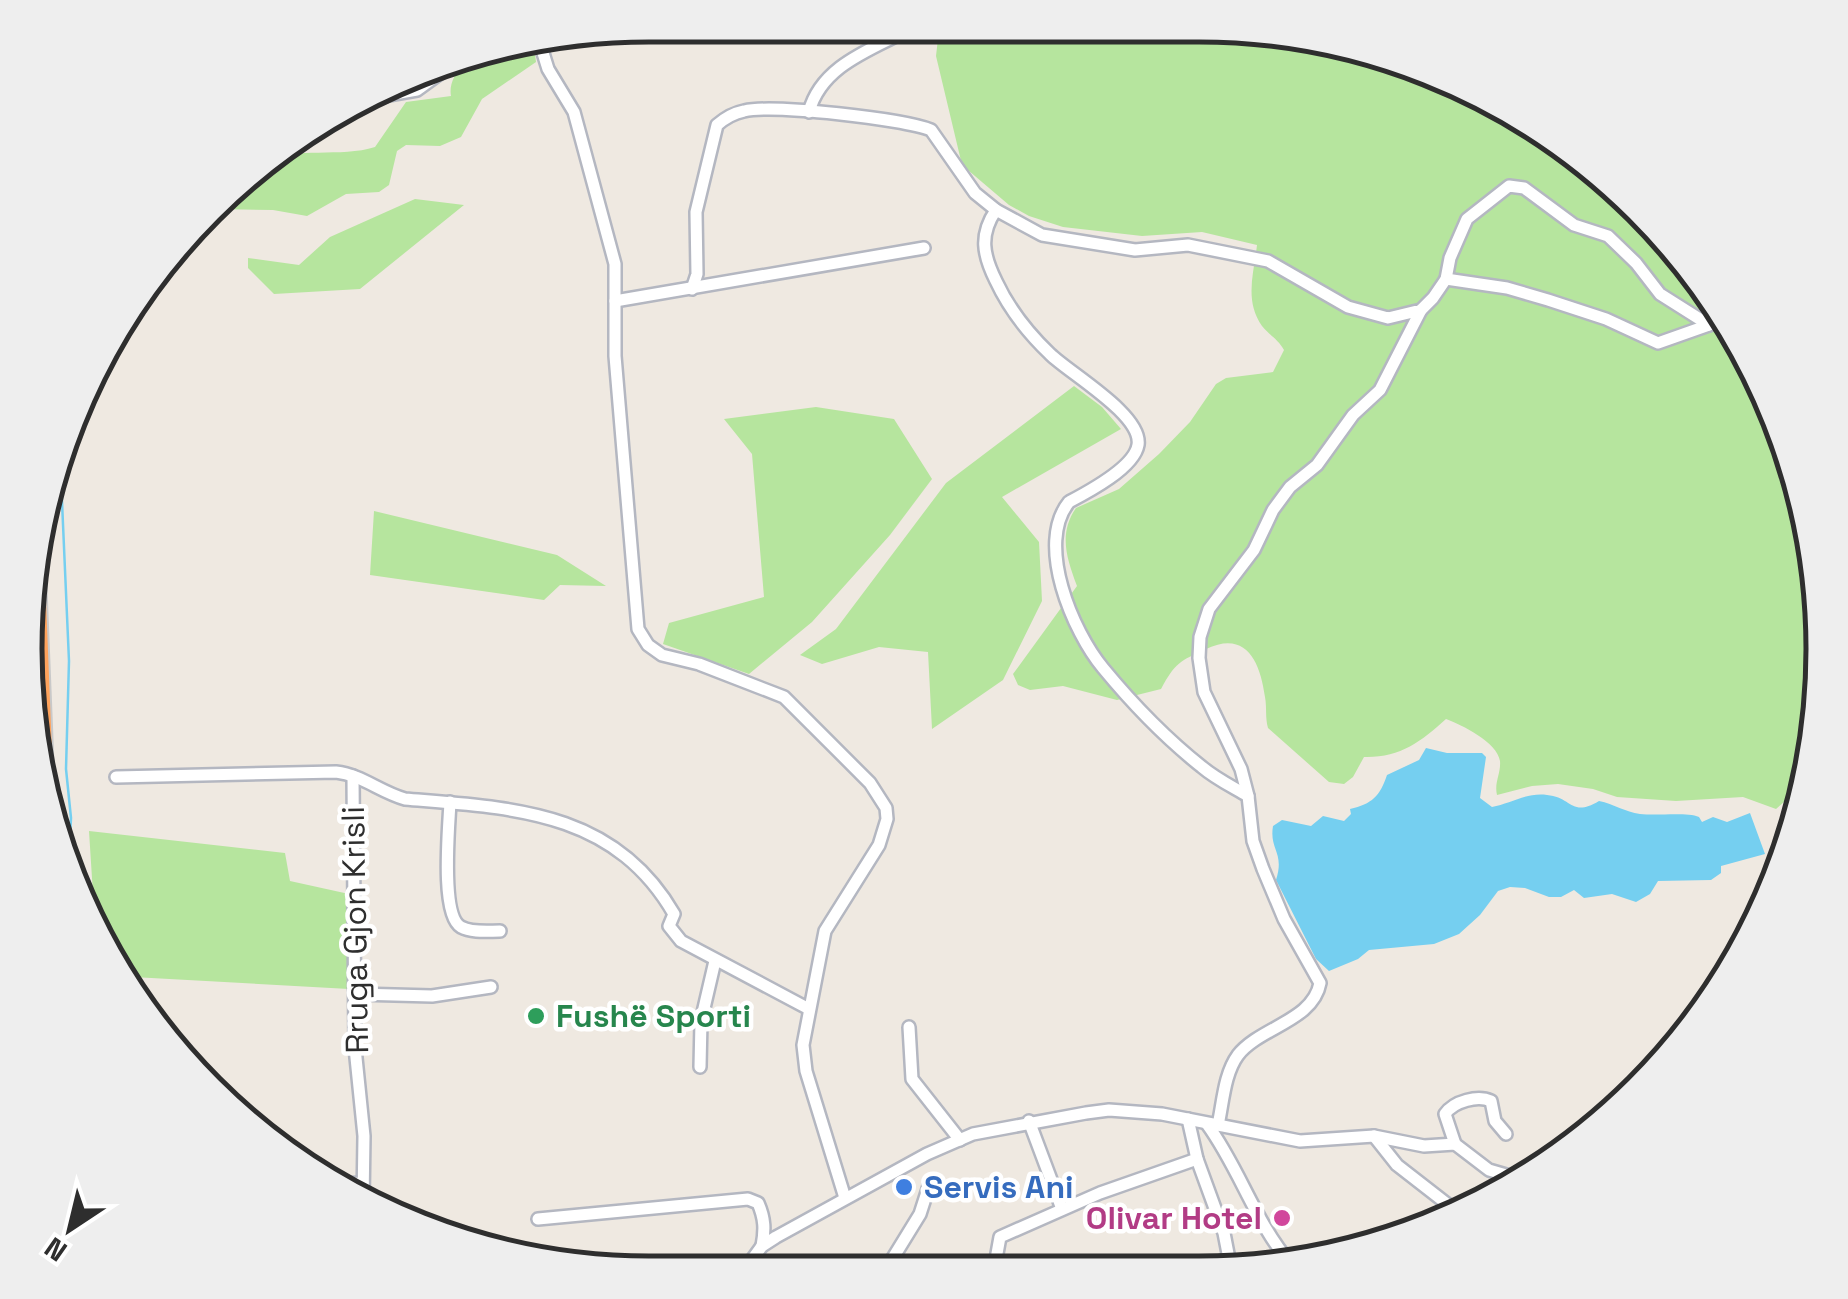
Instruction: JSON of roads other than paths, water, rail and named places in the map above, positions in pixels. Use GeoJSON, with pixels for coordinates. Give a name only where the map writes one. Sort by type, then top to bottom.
{"type":"FeatureCollection","features":[{"type":"Feature","properties":{"kind":"street"},"geometry":{"type":"LineString","coordinates":[[809,112],[816,90],[838,68],[884,43]]}},
{"type":"Feature","properties":{"kind":"street"},"geometry":{"type":"LineString","coordinates":[[542,52],[574,112],[616,275],[615,356],[638,629],[648,645],[662,656],[690,661],[772,690],[794,706],[870,783],[886,808],[887,819],[879,845],[825,931],[803,1060],[845,1198]]}},
{"type":"Feature","properties":{"kind":"street"},"geometry":{"type":"LineString","coordinates":[[692,289],[697,274],[696,212],[717,125],[745,110],[809,112],[931,130],[975,192],[996,210],[1055,238],[1135,250],[1188,245],[1268,261],[1364,313],[1388,318],[1422,310]]}},
{"type":"Feature","properties":{"kind":"street"},"geometry":{"type":"LineString","coordinates":[[1281,1251],[1260,1223],[1213,1124],[1237,1057],[1265,1031],[1308,1006],[1318,994],[1320,983],[1284,920],[1262,869],[1253,841],[1248,796],[1233,750],[1204,692],[1199,658],[1204,623],[1224,587],[1254,550],[1273,510],[1290,486],[1317,466],[1353,416],[1380,390],[1422,310],[1446,279],[1450,258],[1467,219],[1513,186],[1539,198],[1574,225],[1608,236],[1644,271],[1660,294],[1709,325],[1658,343],[1606,319],[1548,300],[1507,288],[1446,279]]}},
{"type":"Feature","properties":{"kind":"street"},"geometry":{"type":"LineString","coordinates":[[996,210],[989,220],[984,249],[1004,299],[1051,355],[1117,408],[1137,435],[1134,454],[1111,478],[1064,509],[1056,560],[1073,613],[1104,669],[1170,739],[1205,770],[1248,796]]}},
{"type":"Feature","properties":{"kind":"street"},"geometry":{"type":"LineString","coordinates":[[614,301],[924,248]]}},
{"type":"Feature","properties":{"kind":"street","name":"Rruga Gjon Krisli"},"geometry":{"type":"LineString","coordinates":[[116,776],[325,772],[352,776],[355,1048],[364,1136],[364,1183]]}},
{"type":"Feature","properties":{"kind":"street"},"geometry":{"type":"LineString","coordinates":[[352,776],[390,795],[513,810],[588,830],[655,883],[674,914],[671,931],[715,961],[809,1009]]}},
{"type":"Feature","properties":{"kind":"street"},"geometry":{"type":"LineString","coordinates":[[450,802],[448,893],[452,917],[464,929],[500,931]]}},
{"type":"Feature","properties":{"kind":"street"},"geometry":{"type":"LineString","coordinates":[[700,1067],[701,1020],[715,961]]}},
{"type":"Feature","properties":{"kind":"street"},"geometry":{"type":"LineString","coordinates":[[357,994],[432,996],[492,987]]}},
{"type":"Feature","properties":{"kind":"street"},"geometry":{"type":"LineString","coordinates":[[909,1027],[912,1079],[960,1140]]}},
{"type":"Feature","properties":{"kind":"street"},"geometry":{"type":"LineString","coordinates":[[1503,1174],[1489,1170],[1455,1144],[1446,1114],[1450,1107],[1475,1098],[1491,1102],[1495,1120],[1506,1134]]}},
{"type":"Feature","properties":{"kind":"street"},"geometry":{"type":"LineString","coordinates":[[755,1256],[762,1246],[845,1198],[960,1140],[1029,1121],[1109,1110],[1188,1119],[1300,1141],[1374,1136],[1424,1146],[1455,1144]]}},
{"type":"Feature","properties":{"kind":"street"},"geometry":{"type":"LineString","coordinates":[[1188,1119],[1228,1255]]}},
{"type":"Feature","properties":{"kind":"street"},"geometry":{"type":"LineString","coordinates":[[1029,1121],[1062,1209]]}},
{"type":"Feature","properties":{"kind":"street"},"geometry":{"type":"LineString","coordinates":[[1374,1136],[1397,1165],[1446,1203]]}},
{"type":"Feature","properties":{"kind":"street"},"geometry":{"type":"LineString","coordinates":[[997,1256],[1000,1237],[1062,1209],[1198,1159]]}},
{"type":"Feature","properties":{"kind":"street"},"geometry":{"type":"LineString","coordinates":[[894,1256],[920,1214],[929,1186]]}},
{"type":"Feature","properties":{"kind":"street"},"geometry":{"type":"LineString","coordinates":[[538,1219],[748,1199],[761,1210],[765,1227],[762,1246]]}},
{"type":"Feature","properties":{"kind":"water"},"geometry":{"type":"Polygon","coordinates":[[[1426,748],[1447,753],[1482,753],[1486,757],[1480,798],[1492,807],[1540,795],[1583,808],[1599,801],[1629,812],[1694,816],[1702,822],[1713,817],[1727,822],[1750,813],[1765,854],[1721,866],[1721,873],[1711,880],[1658,881],[1650,894],[1636,902],[1612,894],[1584,898],[1574,890],[1561,897],[1549,897],[1510,887],[1498,891],[1459,934],[1434,944],[1369,950],[1329,971],[1316,959],[1276,880],[1279,863],[1273,826],[1282,820],[1311,826],[1323,816],[1344,821],[1351,814],[1350,809],[1374,798],[1387,775],[1419,760],[1426,748]]]}},
{"type":"Feature","properties":{"kind":"waterway"},"geometry":{"type":"LineString","coordinates":[[62,497],[70,830]]}},
{"type":"Feature","properties":{"kind":"place","name":"Fushë Sporti"},"geometry":{"type":"Point","coordinates":[536,1016]}},
{"type":"Feature","properties":{"kind":"place","name":"Servis Ani"},"geometry":{"type":"Point","coordinates":[904,1187]}},
{"type":"Feature","properties":{"kind":"place","name":"Olivar Hotel"},"geometry":{"type":"Point","coordinates":[1282,1218]}}]}
